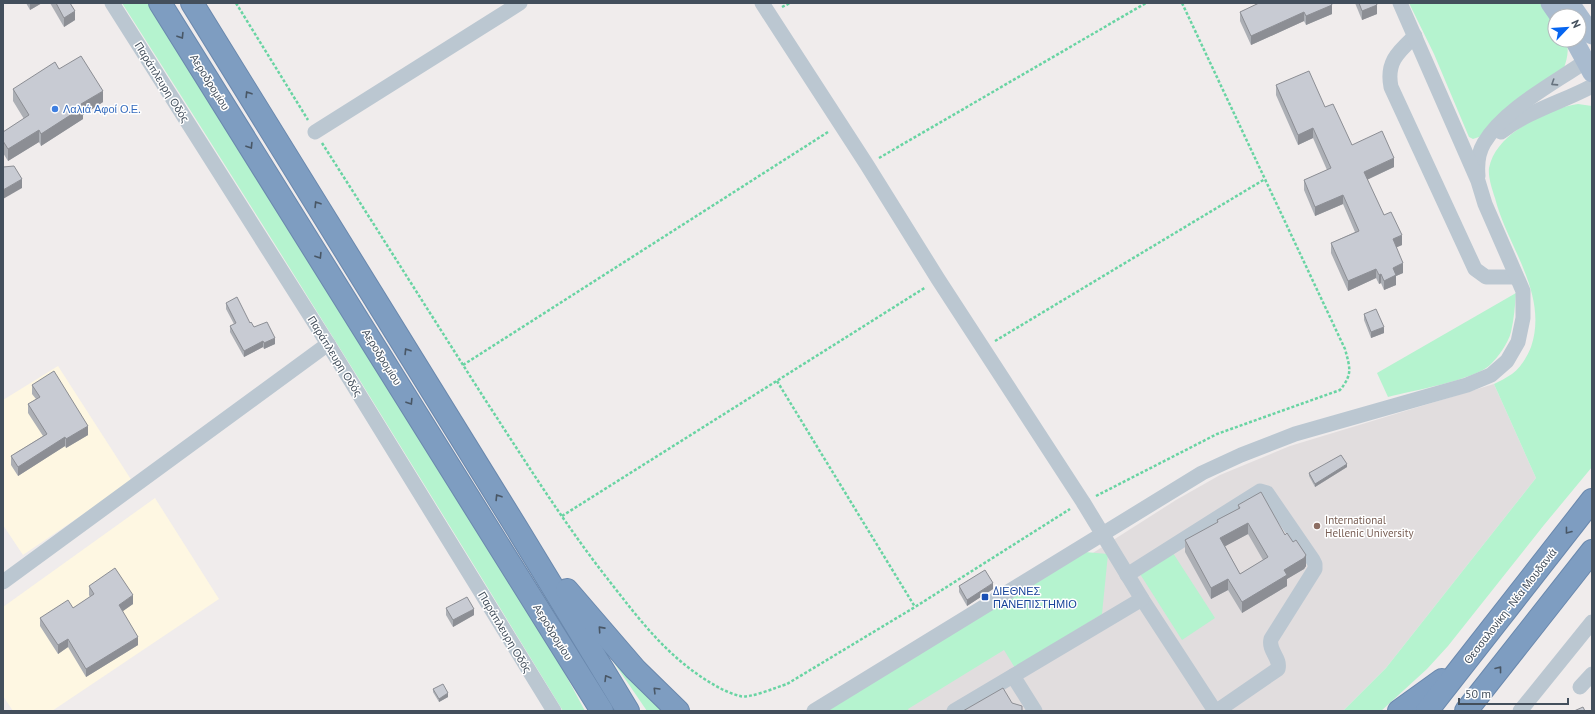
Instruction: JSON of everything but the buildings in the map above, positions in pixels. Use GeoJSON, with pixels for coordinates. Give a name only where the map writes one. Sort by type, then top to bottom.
{"type":"FeatureCollection","features":[{"type":"Feature","properties":{"kind":"highway","name":"Αεροδρομίου"},"geometry":{"type":"LineString","coordinates":[[160,3],[602,711]]}},
{"type":"Feature","properties":{"kind":"highway"},"geometry":{"type":"LineString","coordinates":[[192,3],[518,530],[628,711]]}},
{"type":"Feature","properties":{"kind":"highway","name":"Θεσσαλονίκη - Νέα Μουδανιά"},"geometry":{"type":"LineString","coordinates":[[1427,711],[1592,500]]}},
{"type":"Feature","properties":{"kind":"highway"},"geometry":{"type":"LineString","coordinates":[[518,530],[578,604],[635,669],[678,711]]}},
{"type":"Feature","properties":{"kind":"highway"},"geometry":{"type":"LineString","coordinates":[[1466,711],[1592,551]]}},
{"type":"Feature","properties":{"kind":"highway"},"geometry":{"type":"LineString","coordinates":[[1399,711],[1466,662]]}},
{"type":"Feature","properties":{"kind":"main road"},"geometry":{"type":"LineString","coordinates":[[1570,3],[1592,35]]}},
{"type":"Feature","properties":{"kind":"main road"},"geometry":{"type":"LineString","coordinates":[[1579,48],[1590,64]]}},
{"type":"Feature","properties":{"kind":"street","name":"Παράπλευρη Οδός"},"geometry":{"type":"LineString","coordinates":[[112,3],[328,344],[554,711]]}},
{"type":"Feature","properties":{"kind":"street"},"geometry":{"type":"LineString","coordinates":[[315,132],[520,3]]}},
{"type":"Feature","properties":{"kind":"street"},"geometry":{"type":"LineString","coordinates":[[762,3],[841,124],[938,280],[1083,502],[1102,534],[1127,575],[1142,599],[1216,711],[1278,669],[1278,663],[1271,648],[1271,639],[1315,569],[1315,564],[1267,493],[1260,491],[1127,575]]}},
{"type":"Feature","properties":{"kind":"street"},"geometry":{"type":"LineString","coordinates":[[814,711],[1202,473],[1241,455],[1295,434],[1467,385],[1491,375],[1507,361],[1518,342],[1522,318],[1523,291],[1485,204],[1478,181],[1400,3]]}},
{"type":"Feature","properties":{"kind":"street"},"geometry":{"type":"LineString","coordinates":[[1415,36],[1396,54],[1392,62],[1390,78],[1391,86],[1474,269],[1486,277],[1516,277]]}},
{"type":"Feature","properties":{"kind":"street"},"geometry":{"type":"LineString","coordinates":[[1478,181],[1478,157],[1483,144],[1501,122],[1532,97],[1590,64]]}},
{"type":"Feature","properties":{"kind":"street"},"geometry":{"type":"LineString","coordinates":[[1478,181],[1485,156],[1499,134],[1517,121],[1574,96],[1592,86]]}},
{"type":"Feature","properties":{"kind":"street"},"geometry":{"type":"LineString","coordinates":[[3,582],[328,344]]}},
{"type":"Feature","properties":{"kind":"street"},"geometry":{"type":"LineString","coordinates":[[954,711],[1142,599]]}},
{"type":"Feature","properties":{"kind":"street"},"geometry":{"type":"LineString","coordinates":[[1520,711],[1592,622]]}},
{"type":"Feature","properties":{"kind":"street"},"geometry":{"type":"LineString","coordinates":[[1580,687],[1592,674]]}},
{"type":"Feature","properties":{"kind":"street"},"geometry":{"type":"LineString","coordinates":[[1013,676],[1035,711]]}},
{"type":"Feature","properties":{"kind":"path"},"geometry":{"type":"LineString","coordinates":[[236,3],[315,132],[463,365],[591,558],[637,617],[660,643],[682,664],[721,689],[742,697],[764,692],[787,684],[915,607],[1083,502],[1217,434],[1340,390],[1348,381],[1350,369],[1345,349],[1182,3]]}},
{"type":"Feature","properties":{"kind":"path"},"geometry":{"type":"LineString","coordinates":[[867,165],[1146,3]]}},
{"type":"Feature","properties":{"kind":"path"},"geometry":{"type":"LineString","coordinates":[[463,365],[841,124]]}},
{"type":"Feature","properties":{"kind":"path"},"geometry":{"type":"LineString","coordinates":[[983,348],[1265,178]]}},
{"type":"Feature","properties":{"kind":"path"},"geometry":{"type":"LineString","coordinates":[[562,516],[938,280]]}},
{"type":"Feature","properties":{"kind":"path"},"geometry":{"type":"LineString","coordinates":[[777,381],[915,607]]}},
{"type":"Feature","properties":{"kind":"shaded area"},"geometry":{"type":"Polygon","coordinates":[[[58,366],[132,481],[23,555],[3,525],[3,400],[58,366]]]}},
{"type":"Feature","properties":{"kind":"shaded area","name":"International Hellenic University"},"geometry":{"type":"Polygon","coordinates":[[[1494,384],[1536,478],[1386,668],[1343,711],[845,711],[1176,500],[1220,475],[1290,446],[1494,384]]]}},
{"type":"Feature","properties":{"kind":"shaded area"},"geometry":{"type":"Polygon","coordinates":[[[155,498],[219,599],[52,711],[13,711],[3,696],[3,607],[155,498]]]}},
{"type":"Feature","properties":{"kind":"green space"},"geometry":{"type":"Polygon","coordinates":[[[122,3],[150,3],[524,597],[585,711],[563,711],[234,179],[122,3]]]}},
{"type":"Feature","properties":{"kind":"green space"},"geometry":{"type":"Polygon","coordinates":[[[1409,3],[1540,3],[1547,12],[1547,48],[1567,48],[1568,54],[1564,68],[1479,137],[1473,139],[1469,137],[1434,54],[1409,3]]]}},
{"type":"Feature","properties":{"kind":"green space"},"geometry":{"type":"Polygon","coordinates":[[[1578,104],[1592,106],[1592,467],[1448,646],[1427,669],[1381,711],[1343,711],[1386,668],[1536,478],[1494,384],[1512,374],[1528,354],[1535,327],[1535,308],[1531,289],[1501,216],[1490,183],[1489,168],[1499,146],[1517,130],[1546,113],[1578,104]]]}},
{"type":"Feature","properties":{"kind":"green space"},"geometry":{"type":"Polygon","coordinates":[[[1516,293],[1514,317],[1510,337],[1490,365],[1471,375],[1457,380],[1388,397],[1377,373],[1516,293]]]}},
{"type":"Feature","properties":{"kind":"green space"},"geometry":{"type":"Polygon","coordinates":[[[1085,552],[1108,554],[1102,614],[1015,668],[1004,650],[908,709],[909,711],[824,711],[1085,552]]]}},
{"type":"Feature","properties":{"kind":"green space"},"geometry":{"type":"Polygon","coordinates":[[[1173,553],[1215,618],[1182,640],[1140,574],[1173,553]]]}},
{"type":"Feature","properties":{"kind":"green space"},"geometry":{"type":"Polygon","coordinates":[[[606,651],[663,711],[647,711],[606,651]]]}},
{"type":"Feature","properties":{"kind":"place","name":"Λαλιά Αφοί Ο.Ε."},"geometry":{"type":"Point","coordinates":[55,109]}},
{"type":"Feature","properties":{"kind":"place","name":"International Hellenic University"},"geometry":{"type":"Point","coordinates":[1317,526]}},
{"type":"Feature","properties":{"kind":"place","name":"ΔΙΕΘΝΕΣ ΠΑΝΕΠΙΣΤΗΜΙΟ"},"geometry":{"type":"Point","coordinates":[985,597]}}]}
